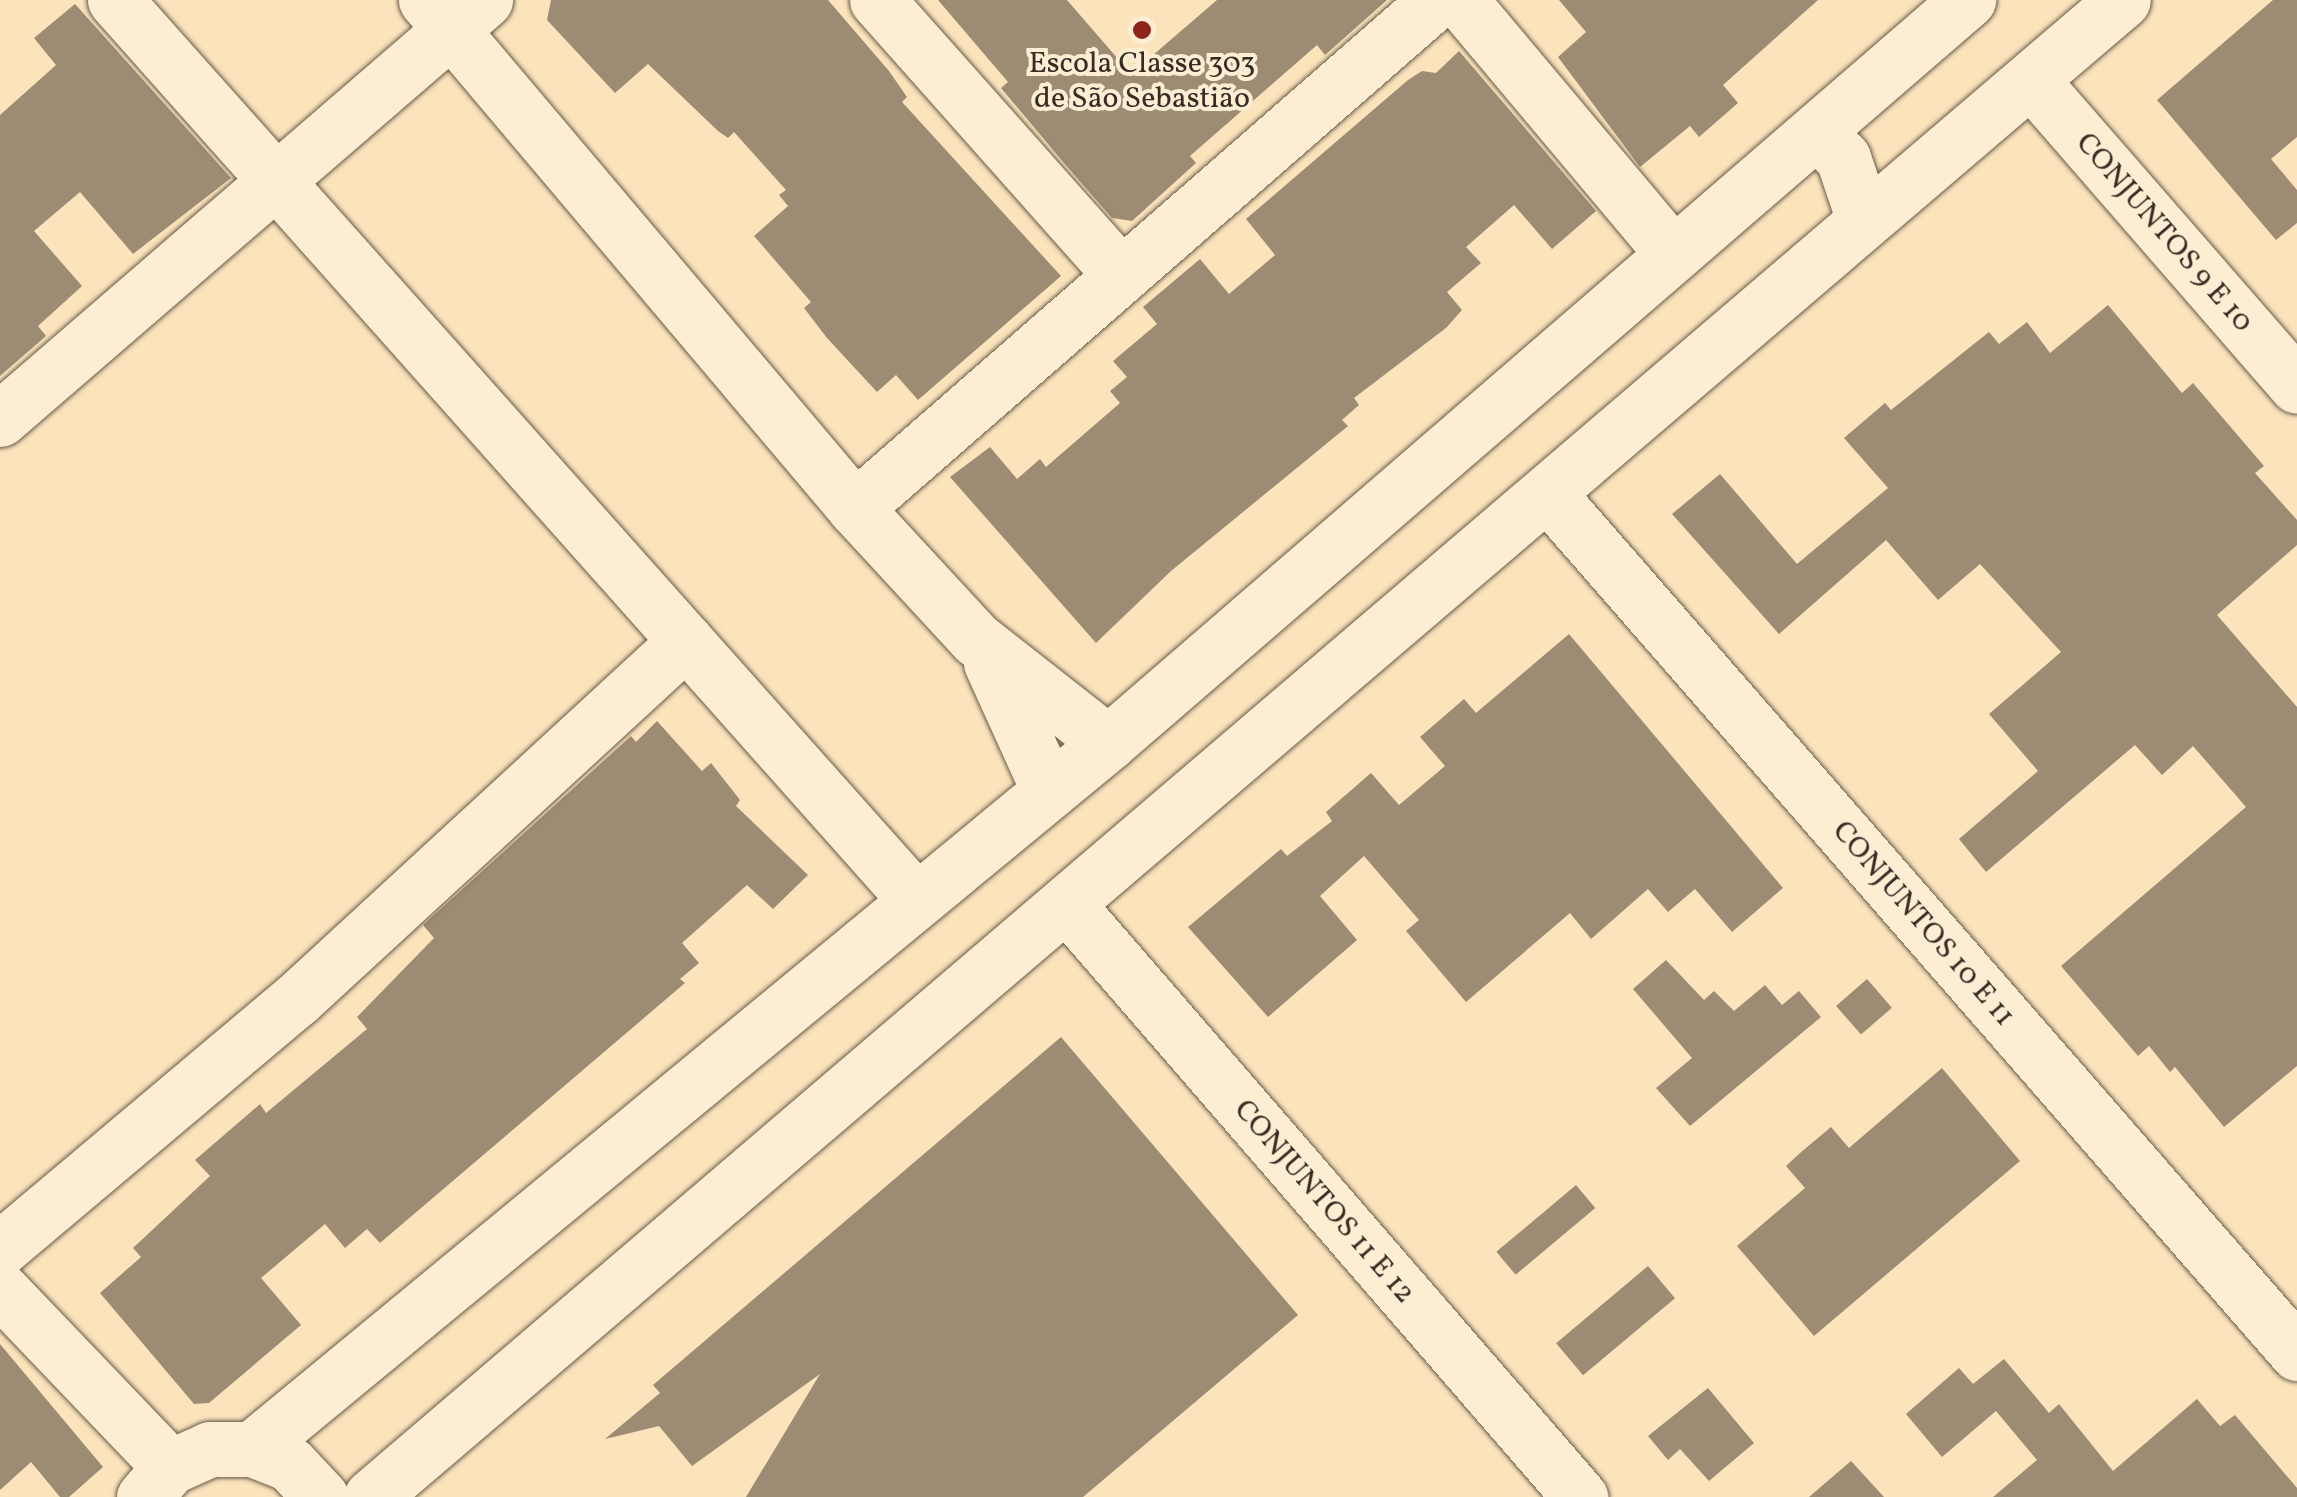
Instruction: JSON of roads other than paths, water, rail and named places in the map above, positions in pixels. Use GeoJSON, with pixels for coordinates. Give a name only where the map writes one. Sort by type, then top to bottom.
{"type":"FeatureCollection","features":[{"type":"Feature","properties":{"kind":"street"},"geometry":{"type":"LineString","coordinates":[[116,0],[916,900]]}},
{"type":"Feature","properties":{"kind":"street"},"geometry":{"type":"LineString","coordinates":[[878,0],[1122,275]]}},
{"type":"Feature","properties":{"kind":"street"},"geometry":{"type":"LineString","coordinates":[[856,508],[1437,0]]}},
{"type":"Feature","properties":{"kind":"street"},"geometry":{"type":"LineString","coordinates":[[1460,0],[1673,254]]}},
{"type":"Feature","properties":{"kind":"street"},"geometry":{"type":"LineString","coordinates":[[252,1449],[1108,743],[1968,0]]}},
{"type":"Feature","properties":{"kind":"street"},"geometry":{"type":"LineString","coordinates":[[371,1497],[1069,907],[2123,0]]}},
{"type":"Feature","properties":{"kind":"street"},"geometry":{"type":"LineString","coordinates":[[0,419],[279,184],[454,10],[856,508],[976,639],[1108,743]]}},
{"type":"Feature","properties":{"kind":"street","name":"CONJUNTOS 9 E 10"},"geometry":{"type":"LineString","coordinates":[[2032,80],[2297,386]]}},
{"type":"Feature","properties":{"kind":"street"},"geometry":{"type":"LineString","coordinates":[[1816,132],[1843,158],[1864,220]]}},
{"type":"Feature","properties":{"kind":"street","name":"CONJUNTOS 10 E 11"},"geometry":{"type":"LineString","coordinates":[[1548,494],[2297,1353]]}},
{"type":"Feature","properties":{"kind":"street"},"geometry":{"type":"LineString","coordinates":[[976,639],[1018,710],[1049,791]]}},
{"type":"Feature","properties":{"kind":"street"},"geometry":{"type":"LineString","coordinates":[[0,1249],[296,1000],[686,641]]}},
{"type":"Feature","properties":{"kind":"street","name":"CONJUNTOS 11 E 12"},"geometry":{"type":"LineString","coordinates":[[1069,907],[1580,1497]]}},
{"type":"Feature","properties":{"kind":"street"},"geometry":{"type":"LineString","coordinates":[[7,1310],[157,1482],[210,1449],[252,1449],[290,1464],[321,1497]]}},
{"type":"Feature","properties":{"kind":"place","name":"Escola Classe 303 de São Sebastião"},"geometry":{"type":"Point","coordinates":[1142,30]}}]}
